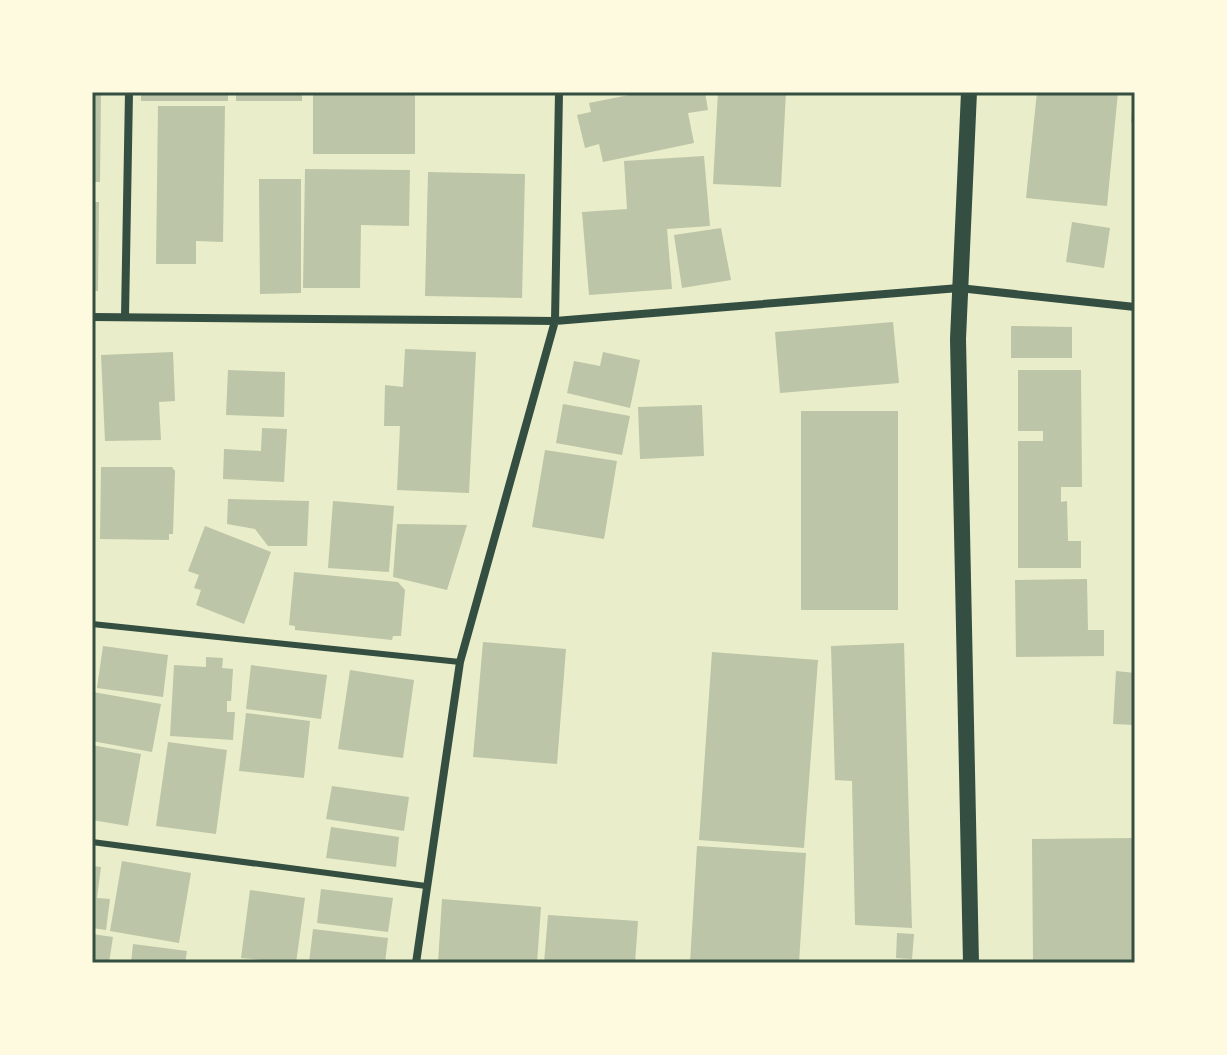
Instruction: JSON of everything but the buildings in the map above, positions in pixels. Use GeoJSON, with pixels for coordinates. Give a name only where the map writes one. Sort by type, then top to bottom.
{"type":"FeatureCollection","features":[{"type":"Feature","properties":{"kind":"main road"},"geometry":{"type":"LineString","coordinates":[[969,92],[959,288],[960,501],[971,963]]}},
{"type":"Feature","properties":{"kind":"street"},"geometry":{"type":"LineString","coordinates":[[125,317],[129,92]]}},
{"type":"Feature","properties":{"kind":"street"},"geometry":{"type":"LineString","coordinates":[[416,963],[460,662],[555,321],[559,92]]}},
{"type":"Feature","properties":{"kind":"street"},"geometry":{"type":"LineString","coordinates":[[92,317],[555,321],[959,288],[1135,307]]}},
{"type":"Feature","properties":{"kind":"lane"},"geometry":{"type":"LineString","coordinates":[[92,624],[460,662]]}},
{"type":"Feature","properties":{"kind":"lane"},"geometry":{"type":"LineString","coordinates":[[92,842],[426,886]]}}]}
